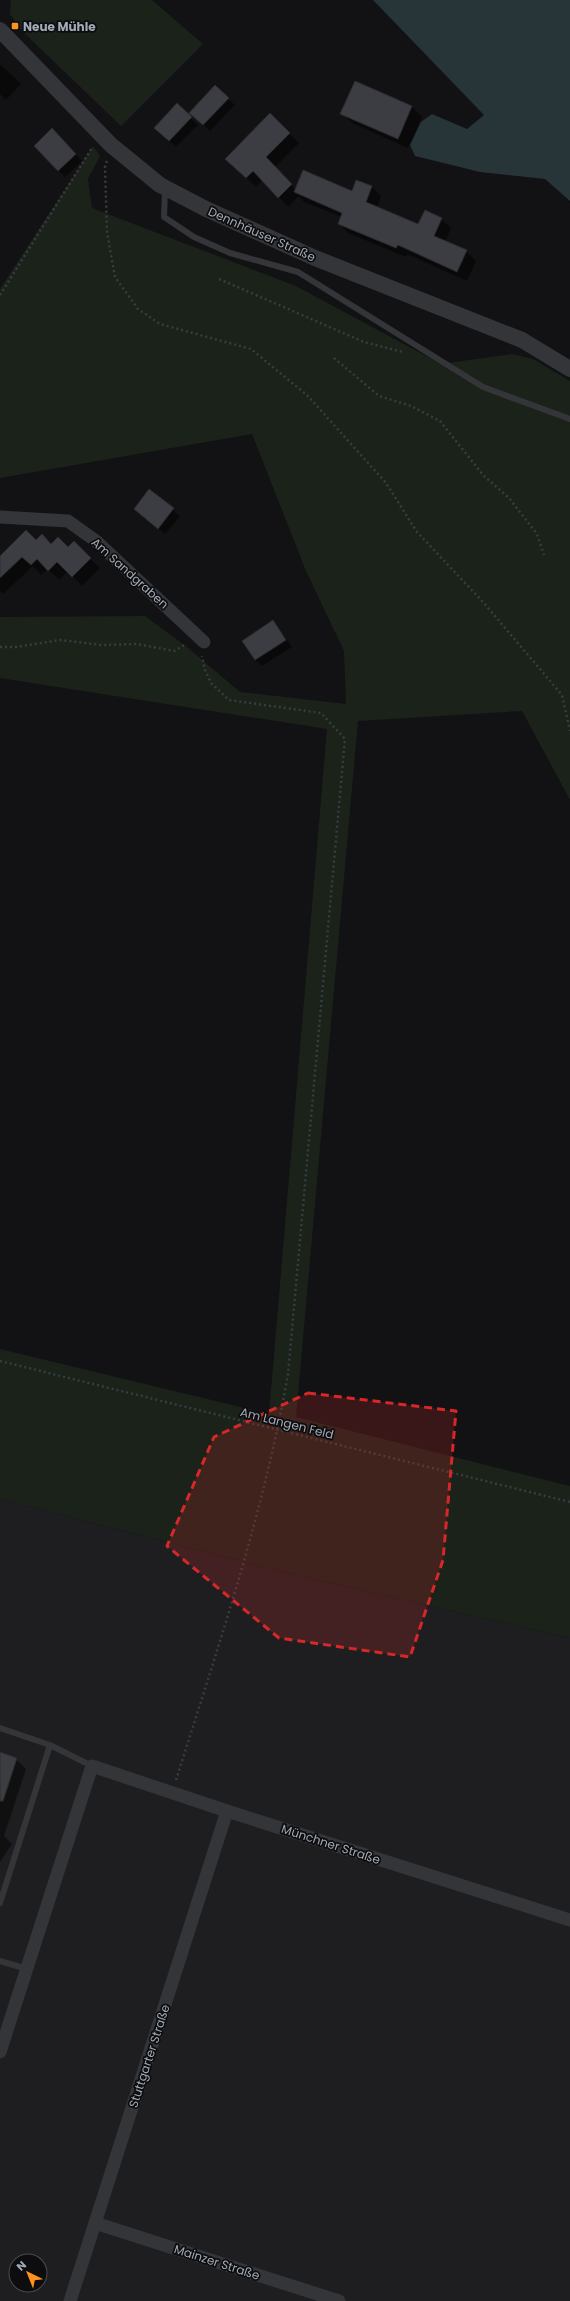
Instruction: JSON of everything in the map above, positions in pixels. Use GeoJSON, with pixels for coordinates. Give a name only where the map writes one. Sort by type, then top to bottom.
{"type":"FeatureCollection","features":[{"type":"Feature","properties":{"kind":"street","name":"Dennhäuser Straße"},"geometry":{"type":"LineString","coordinates":[[0,30],[105,139],[166,188],[206,209],[315,258],[522,340],[570,369]]}},
{"type":"Feature","properties":{"kind":"street","name":"Am Sandgraben"},"geometry":{"type":"LineString","coordinates":[[0,517],[68,521],[96,541],[201,639]]}},
{"type":"Feature","properties":{"kind":"street","name":"Münchner Straße"},"geometry":{"type":"LineString","coordinates":[[92,1766],[227,1811],[570,1920]]}},
{"type":"Feature","properties":{"kind":"street"},"geometry":{"type":"LineString","coordinates":[[0,2052],[92,1766]]}},
{"type":"Feature","properties":{"kind":"street","name":"Stuttgarter Straße"},"geometry":{"type":"LineString","coordinates":[[70,2301],[227,1811]]}},
{"type":"Feature","properties":{"kind":"street","name":"Mainzer Straße"},"geometry":{"type":"LineString","coordinates":[[95,2223],[339,2301]]}},
{"type":"Feature","properties":{"kind":"lane"},"geometry":{"type":"LineString","coordinates":[[166,188],[164,217],[194,237],[230,253],[298,272],[483,387],[570,419]]}},
{"type":"Feature","properties":{"kind":"lane"},"geometry":{"type":"LineString","coordinates":[[0,1728],[50,1745],[92,1766]]}},
{"type":"Feature","properties":{"kind":"lane"},"geometry":{"type":"LineString","coordinates":[[0,1903],[50,1745]]}},
{"type":"Feature","properties":{"kind":"lane"},"geometry":{"type":"LineString","coordinates":[[0,1961],[27,1969]]}},
{"type":"Feature","properties":{"kind":"path"},"geometry":{"type":"LineString","coordinates":[[0,295],[84,164],[105,139]]}},
{"type":"Feature","properties":{"kind":"path"},"geometry":{"type":"LineString","coordinates":[[105,139],[106,232],[115,277],[138,309],[160,324],[251,349],[308,396],[386,483],[417,532],[482,602],[562,695],[570,731]]}},
{"type":"Feature","properties":{"kind":"path"},"geometry":{"type":"LineString","coordinates":[[219,279],[364,342],[409,353]]}},
{"type":"Feature","properties":{"kind":"path"},"geometry":{"type":"LineString","coordinates":[[334,358],[379,396],[411,406],[440,421],[483,475],[509,498],[537,534],[544,555]]}},
{"type":"Feature","properties":{"kind":"path"},"geometry":{"type":"LineString","coordinates":[[0,647],[16,647],[60,640],[102,645],[137,644],[174,651],[201,639],[205,670],[211,683],[229,700],[321,713],[345,739],[288,1374],[278,1430],[230,1606],[172,1793]]}},
{"type":"Feature","properties":{"kind":"path","name":"Am Langen Feld"},"geometry":{"type":"LineString","coordinates":[[0,1361],[570,1502]]}},
{"type":"Feature","properties":{"kind":"highlighted area"},"geometry":{"type":"Polygon","coordinates":[[[308,1393],[456,1411],[443,1560],[410,1657],[279,1638],[167,1546],[214,1437],[308,1393]]]}},
{"type":"Feature","properties":{"kind":"shaded area"},"geometry":{"type":"Polygon","coordinates":[[[11,0],[152,0],[203,44],[121,126],[22,31],[10,14],[11,0]]]}},
{"type":"Feature","properties":{"kind":"shaded area"},"geometry":{"type":"Polygon","coordinates":[[[373,0],[570,0],[570,201],[545,179],[480,172],[415,156],[410,145],[421,122],[432,114],[467,129],[484,115],[373,0]]]}},
{"type":"Feature","properties":{"kind":"shaded area"},"geometry":{"type":"Polygon","coordinates":[[[93,146],[100,156],[88,179],[92,208],[296,286],[441,364],[512,354],[533,359],[570,381],[570,800],[522,711],[358,721],[296,1417],[570,1486],[570,1638],[288,1573],[0,1499],[0,1349],[269,1414],[327,729],[0,678],[0,617],[145,616],[187,647],[240,692],[346,704],[344,651],[306,571],[252,434],[0,478],[0,289],[93,146]]]}},
{"type":"Feature","properties":{"kind":"shaded area"},"geometry":{"type":"Polygon","coordinates":[[[0,1499],[288,1573],[570,1638],[570,2301],[0,2301],[0,1499]]]}},
{"type":"Feature","properties":{"kind":"building"},"geometry":{"type":"Polygon","coordinates":[[[355,81],[412,106],[398,139],[340,114],[355,81]]]}},
{"type":"Feature","properties":{"kind":"building"},"geometry":{"type":"Polygon","coordinates":[[[215,85],[229,98],[203,125],[189,113],[215,85]]]}},
{"type":"Feature","properties":{"kind":"building"},"geometry":{"type":"Polygon","coordinates":[[[177,103],[192,117],[169,141],[154,128],[177,103]]]}},
{"type":"Feature","properties":{"kind":"building"},"geometry":{"type":"Polygon","coordinates":[[[270,113],[290,133],[266,157],[292,184],[278,198],[253,171],[246,178],[225,159],[270,113]]]}},
{"type":"Feature","properties":{"kind":"building"},"geometry":{"type":"Polygon","coordinates":[[[52,128],[76,154],[58,171],[34,146],[52,128]]]}},
{"type":"Feature","properties":{"kind":"building"},"geometry":{"type":"Polygon","coordinates":[[[303,170],[352,191],[356,180],[372,186],[366,202],[418,224],[425,210],[442,218],[434,236],[467,250],[457,272],[398,245],[396,248],[338,224],[342,213],[294,192],[303,170]]]}},
{"type":"Feature","properties":{"kind":"building"},"geometry":{"type":"Polygon","coordinates":[[[149,489],[174,508],[158,529],[134,509],[149,489]]]}},
{"type":"Feature","properties":{"kind":"building"},"geometry":{"type":"Polygon","coordinates":[[[26,530],[36,540],[42,534],[51,544],[58,537],[68,547],[74,541],[91,558],[72,577],[57,562],[48,571],[37,559],[31,565],[22,557],[0,578],[0,556],[26,530]]]}},
{"type":"Feature","properties":{"kind":"building"},"geometry":{"type":"Polygon","coordinates":[[[273,620],[286,640],[255,660],[242,641],[273,620]]]}},
{"type":"Feature","properties":{"kind":"building"},"geometry":{"type":"Polygon","coordinates":[[[0,1752],[17,1758],[3,1801],[0,1801],[0,1752]]]}},
{"type":"Feature","properties":{"kind":"place","name":"Neue Mühle"},"geometry":{"type":"Point","coordinates":[15,26]}}]}
